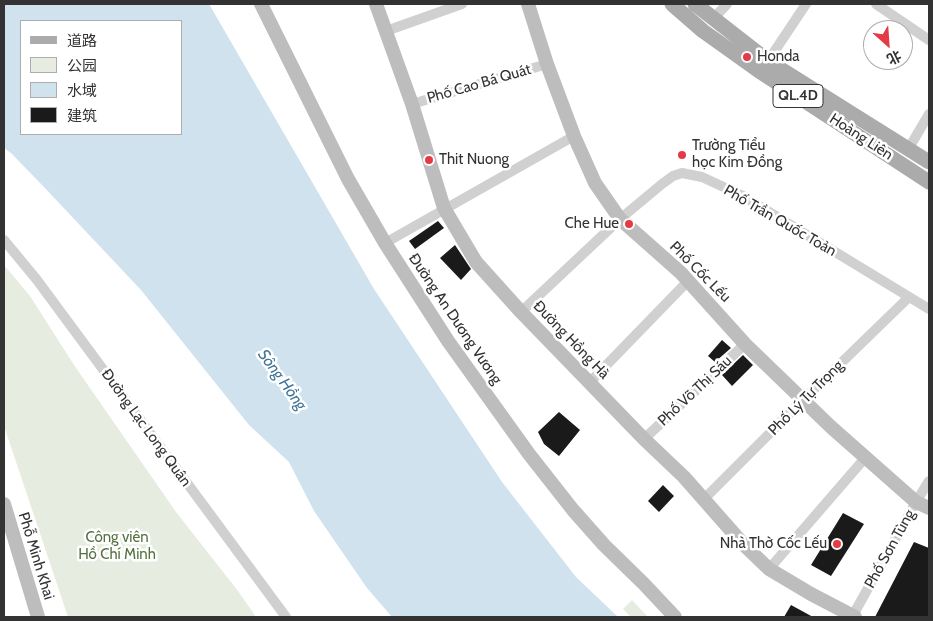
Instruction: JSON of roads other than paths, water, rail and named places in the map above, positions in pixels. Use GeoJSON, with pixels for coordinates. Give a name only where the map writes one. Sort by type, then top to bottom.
{"type":"FeatureCollection","features":[{"type":"Feature","properties":{"kind":"main road","name":"Hoàng Liên"},"geometry":{"type":"LineString","coordinates":[[672,4],[704,31],[909,148],[929,162]]}},
{"type":"Feature","properties":{"kind":"main road","name":"Hoàng Liên"},"geometry":{"type":"LineString","coordinates":[[695,4],[764,66],[929,182]]}},
{"type":"Feature","properties":{"kind":"main road"},"geometry":{"type":"LineString","coordinates":[[899,162],[909,148]]}},
{"type":"Feature","properties":{"kind":"street","name":"Đường An Dương Vương"},"geometry":{"type":"LineString","coordinates":[[261,4],[348,179],[385,243],[448,341],[529,454],[573,510],[675,617]]}},
{"type":"Feature","properties":{"kind":"street","name":"Đường Hồng Hà"},"geometry":{"type":"LineString","coordinates":[[376,4],[412,104],[444,208],[476,262],[521,312],[644,439],[684,477],[743,544],[769,569],[853,617]]}},
{"type":"Feature","properties":{"kind":"street"},"geometry":{"type":"LineString","coordinates":[[386,31],[462,4]]}},
{"type":"Feature","properties":{"kind":"street","name":"Phố Cốc Lếu"},"geometry":{"type":"LineString","coordinates":[[528,4],[547,64],[574,136],[595,183],[620,218],[688,281],[745,344],[802,400],[864,458],[916,502],[929,508]]}},
{"type":"Feature","properties":{"kind":"street"},"geometry":{"type":"LineString","coordinates":[[713,19],[727,4]]}},
{"type":"Feature","properties":{"kind":"street"},"geometry":{"type":"LineString","coordinates":[[764,66],[806,4]]}},
{"type":"Feature","properties":{"kind":"street"},"geometry":{"type":"LineString","coordinates":[[876,4],[929,40]]}},
{"type":"Feature","properties":{"kind":"street","name":"Phố Cao Bá Quát"},"geometry":{"type":"LineString","coordinates":[[412,104],[547,64]]}},
{"type":"Feature","properties":{"kind":"street"},"geometry":{"type":"LineString","coordinates":[[909,148],[929,114]]}},
{"type":"Feature","properties":{"kind":"street"},"geometry":{"type":"LineString","coordinates":[[385,243],[574,136]]}},
{"type":"Feature","properties":{"kind":"street","name":"Phố Trần Quốc Toản"},"geometry":{"type":"LineString","coordinates":[[521,312],[620,218],[673,176],[682,173],[702,178],[743,196],[929,309]]}},
{"type":"Feature","properties":{"kind":"street","name":"Đường Lạc Long Quân"},"geometry":{"type":"LineString","coordinates":[[4,240],[37,280],[286,617]]}},
{"type":"Feature","properties":{"kind":"street"},"geometry":{"type":"LineString","coordinates":[[590,383],[688,281]]}},
{"type":"Feature","properties":{"kind":"street","name":"Phố Lý Tự Trọng"},"geometry":{"type":"LineString","coordinates":[[704,500],[802,400],[909,297]]}},
{"type":"Feature","properties":{"kind":"street","name":"Phố Võ Thị Sáu"},"geometry":{"type":"LineString","coordinates":[[644,439],[745,344]]}},
{"type":"Feature","properties":{"kind":"street"},"geometry":{"type":"LineString","coordinates":[[769,569],[864,458]]}},
{"type":"Feature","properties":{"kind":"street","name":"Phố Sơn Tùng"},"geometry":{"type":"LineString","coordinates":[[853,617],[929,481]]}},
{"type":"Feature","properties":{"kind":"street","name":"Phỗ Minh Khai"},"geometry":{"type":"LineString","coordinates":[[4,504],[38,617]]}},
{"type":"Feature","properties":{"kind":"water","name":"Sông Hồng"},"geometry":{"type":"Polygon","coordinates":[[[4,4],[209,4],[374,289],[502,482],[576,577],[618,617],[392,617],[367,588],[314,511],[289,462],[249,425],[141,290],[11,153],[4,148],[4,4]]]}},
{"type":"Feature","properties":{"kind":"place","name":"Honda"},"geometry":{"type":"Point","coordinates":[747,57]}},
{"type":"Feature","properties":{"kind":"place","name":"Trường Tiểu học Kim Đồng"},"geometry":{"type":"Point","coordinates":[682,155]}},
{"type":"Feature","properties":{"kind":"place","name":"Thit Nuong"},"geometry":{"type":"Point","coordinates":[429,160]}},
{"type":"Feature","properties":{"kind":"place","name":"Che Hue"},"geometry":{"type":"Point","coordinates":[629,224]}},
{"type":"Feature","properties":{"kind":"place","name":"Nhà Thờ Cốc Lếu"},"geometry":{"type":"Point","coordinates":[837,544]}},
{"type":"Feature","properties":{"kind":"park label","name":"Công viên Hồ Chí Minh"},"geometry":{"type":"Point","coordinates":[117,546]}}]}
